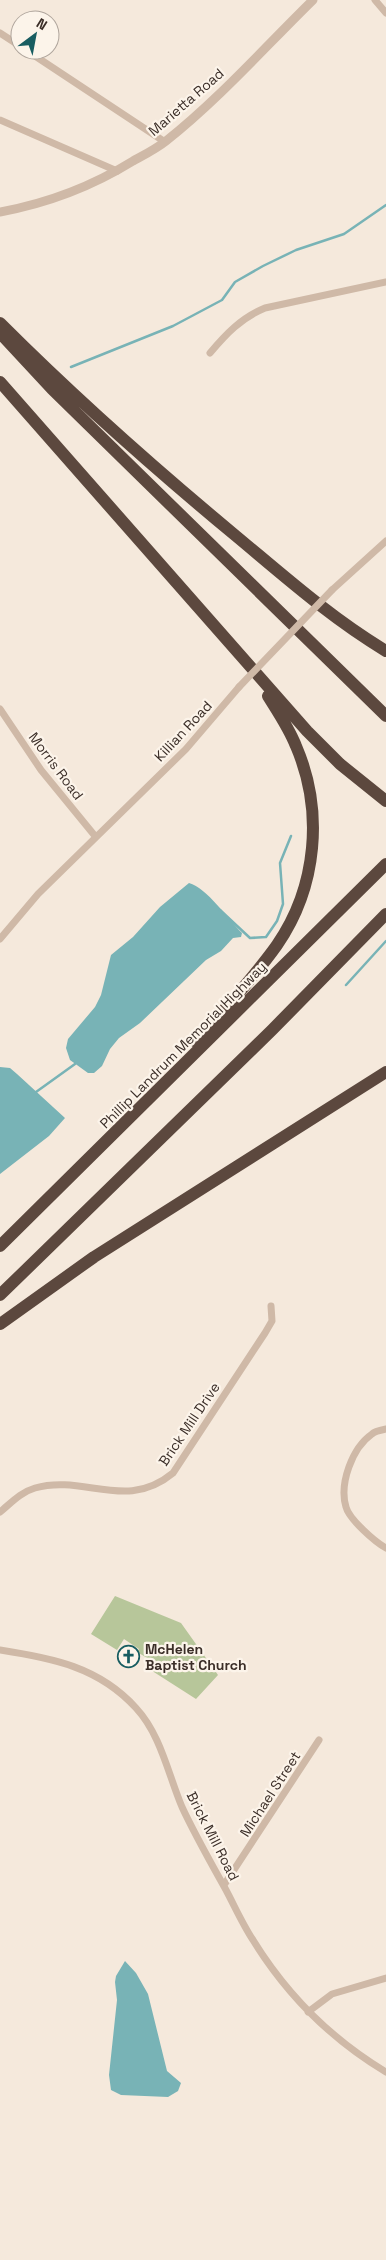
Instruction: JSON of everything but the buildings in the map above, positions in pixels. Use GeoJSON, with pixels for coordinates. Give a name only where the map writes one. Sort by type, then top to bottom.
{"type":"FeatureCollection","features":[{"type":"Feature","properties":{"kind":"highway"},"geometry":{"type":"LineString","coordinates":[[0,322],[89,410],[166,478],[313,600],[341,622],[386,651]]}},
{"type":"Feature","properties":{"kind":"highway"},"geometry":{"type":"LineString","coordinates":[[0,333],[58,395],[386,716]]}},
{"type":"Feature","properties":{"kind":"highway"},"geometry":{"type":"LineString","coordinates":[[0,382],[257,676],[323,748],[362,783],[386,801]]}},
{"type":"Feature","properties":{"kind":"highway"},"geometry":{"type":"LineString","coordinates":[[150,1099],[275,947],[298,907],[307,876],[313,828],[307,779],[296,745],[257,676]]}},
{"type":"Feature","properties":{"kind":"highway","name":"Phillip Landrum Memorial Highway"},"geometry":{"type":"LineString","coordinates":[[0,1246],[386,864]]}},
{"type":"Feature","properties":{"kind":"highway"},"geometry":{"type":"LineString","coordinates":[[0,1295],[272,1030],[386,914]]}},
{"type":"Feature","properties":{"kind":"highway"},"geometry":{"type":"LineString","coordinates":[[0,1324],[94,1257],[386,1072]]}},
{"type":"Feature","properties":{"kind":"street","name":"Marietta Road"},"geometry":{"type":"LineString","coordinates":[[0,212],[64,196],[97,183],[165,142],[241,72],[314,0]]}},
{"type":"Feature","properties":{"kind":"street"},"geometry":{"type":"LineString","coordinates":[[376,0],[386,13]]}},
{"type":"Feature","properties":{"kind":"street"},"geometry":{"type":"LineString","coordinates":[[41,60],[165,142]]}},
{"type":"Feature","properties":{"kind":"street"},"geometry":{"type":"LineString","coordinates":[[0,120],[117,171]]}},
{"type":"Feature","properties":{"kind":"street"},"geometry":{"type":"LineString","coordinates":[[210,353],[239,322],[250,314],[265,308],[386,282]]}},
{"type":"Feature","properties":{"kind":"street","name":"Killian Road"},"geometry":{"type":"LineString","coordinates":[[0,939],[38,894],[81,854],[95,836],[186,749],[239,687],[332,590],[386,541]]}},
{"type":"Feature","properties":{"kind":"street","name":"Morris Road"},"geometry":{"type":"LineString","coordinates":[[0,709],[41,770],[95,836]]}},
{"type":"Feature","properties":{"kind":"street","name":"Brick Mill Drive"},"geometry":{"type":"LineString","coordinates":[[0,1512],[21,1494],[34,1488],[51,1485],[119,1492],[144,1490],[162,1482],[174,1473],[272,1321],[271,1306]]}},
{"type":"Feature","properties":{"kind":"street"},"geometry":{"type":"LineString","coordinates":[[386,1429],[373,1433],[361,1444],[350,1464],[344,1487],[346,1509],[362,1529],[386,1548]]}},
{"type":"Feature","properties":{"kind":"street","name":"Brick Mill Road"},"geometry":{"type":"LineString","coordinates":[[0,1650],[64,1662],[81,1669],[120,1693],[135,1706],[145,1718],[160,1747],[182,1806],[251,1938],[274,1972],[308,2012],[355,2053],[386,2072]]}},
{"type":"Feature","properties":{"kind":"street","name":"Michael Street"},"geometry":{"type":"LineString","coordinates":[[224,1885],[319,1740]]}},
{"type":"Feature","properties":{"kind":"street"},"geometry":{"type":"LineString","coordinates":[[308,2012],[332,1994],[386,1978]]}},
{"type":"Feature","properties":{"kind":"green space"},"geometry":{"type":"Polygon","coordinates":[[[115,1596],[181,1623],[218,1675],[196,1699],[146,1667],[149,1659],[137,1652],[139,1649],[124,1639],[117,1650],[91,1634],[115,1596]]]}},
{"type":"Feature","properties":{"kind":"water"},"geometry":{"type":"Polygon","coordinates":[[[189,883],[210,897],[242,933],[241,937],[233,938],[221,951],[206,960],[140,1023],[119,1038],[110,1049],[102,1066],[94,1073],[88,1073],[70,1060],[66,1048],[68,1039],[95,1007],[101,995],[111,955],[133,937],[160,907],[189,883]]]}},
{"type":"Feature","properties":{"kind":"water"},"geometry":{"type":"Polygon","coordinates":[[[0,1067],[10,1068],[65,1118],[49,1136],[0,1174],[0,1067]]]}},
{"type":"Feature","properties":{"kind":"water"},"geometry":{"type":"Polygon","coordinates":[[[125,1961],[136,1973],[148,1994],[167,2071],[181,2083],[178,2091],[168,2097],[121,2095],[111,2090],[109,2075],[117,2000],[115,1982],[116,1976],[125,1961]]]}},
{"type":"Feature","properties":{"kind":"waterway"},"geometry":{"type":"LineString","coordinates":[[71,367],[173,326],[222,300],[235,282],[263,266],[296,250],[344,234],[386,205]]}},
{"type":"Feature","properties":{"kind":"waterway"},"geometry":{"type":"LineString","coordinates":[[220,910],[250,938],[266,937],[277,921],[283,904],[280,863],[291,836]]}},
{"type":"Feature","properties":{"kind":"waterway"},"geometry":{"type":"LineString","coordinates":[[346,985],[386,941]]}},
{"type":"Feature","properties":{"kind":"waterway"},"geometry":{"type":"LineString","coordinates":[[36,1092],[75,1064]]}},
{"type":"Feature","properties":{"kind":"place","name":"McHelen Baptist Church"},"geometry":{"type":"Point","coordinates":[129,1657]}}]}
